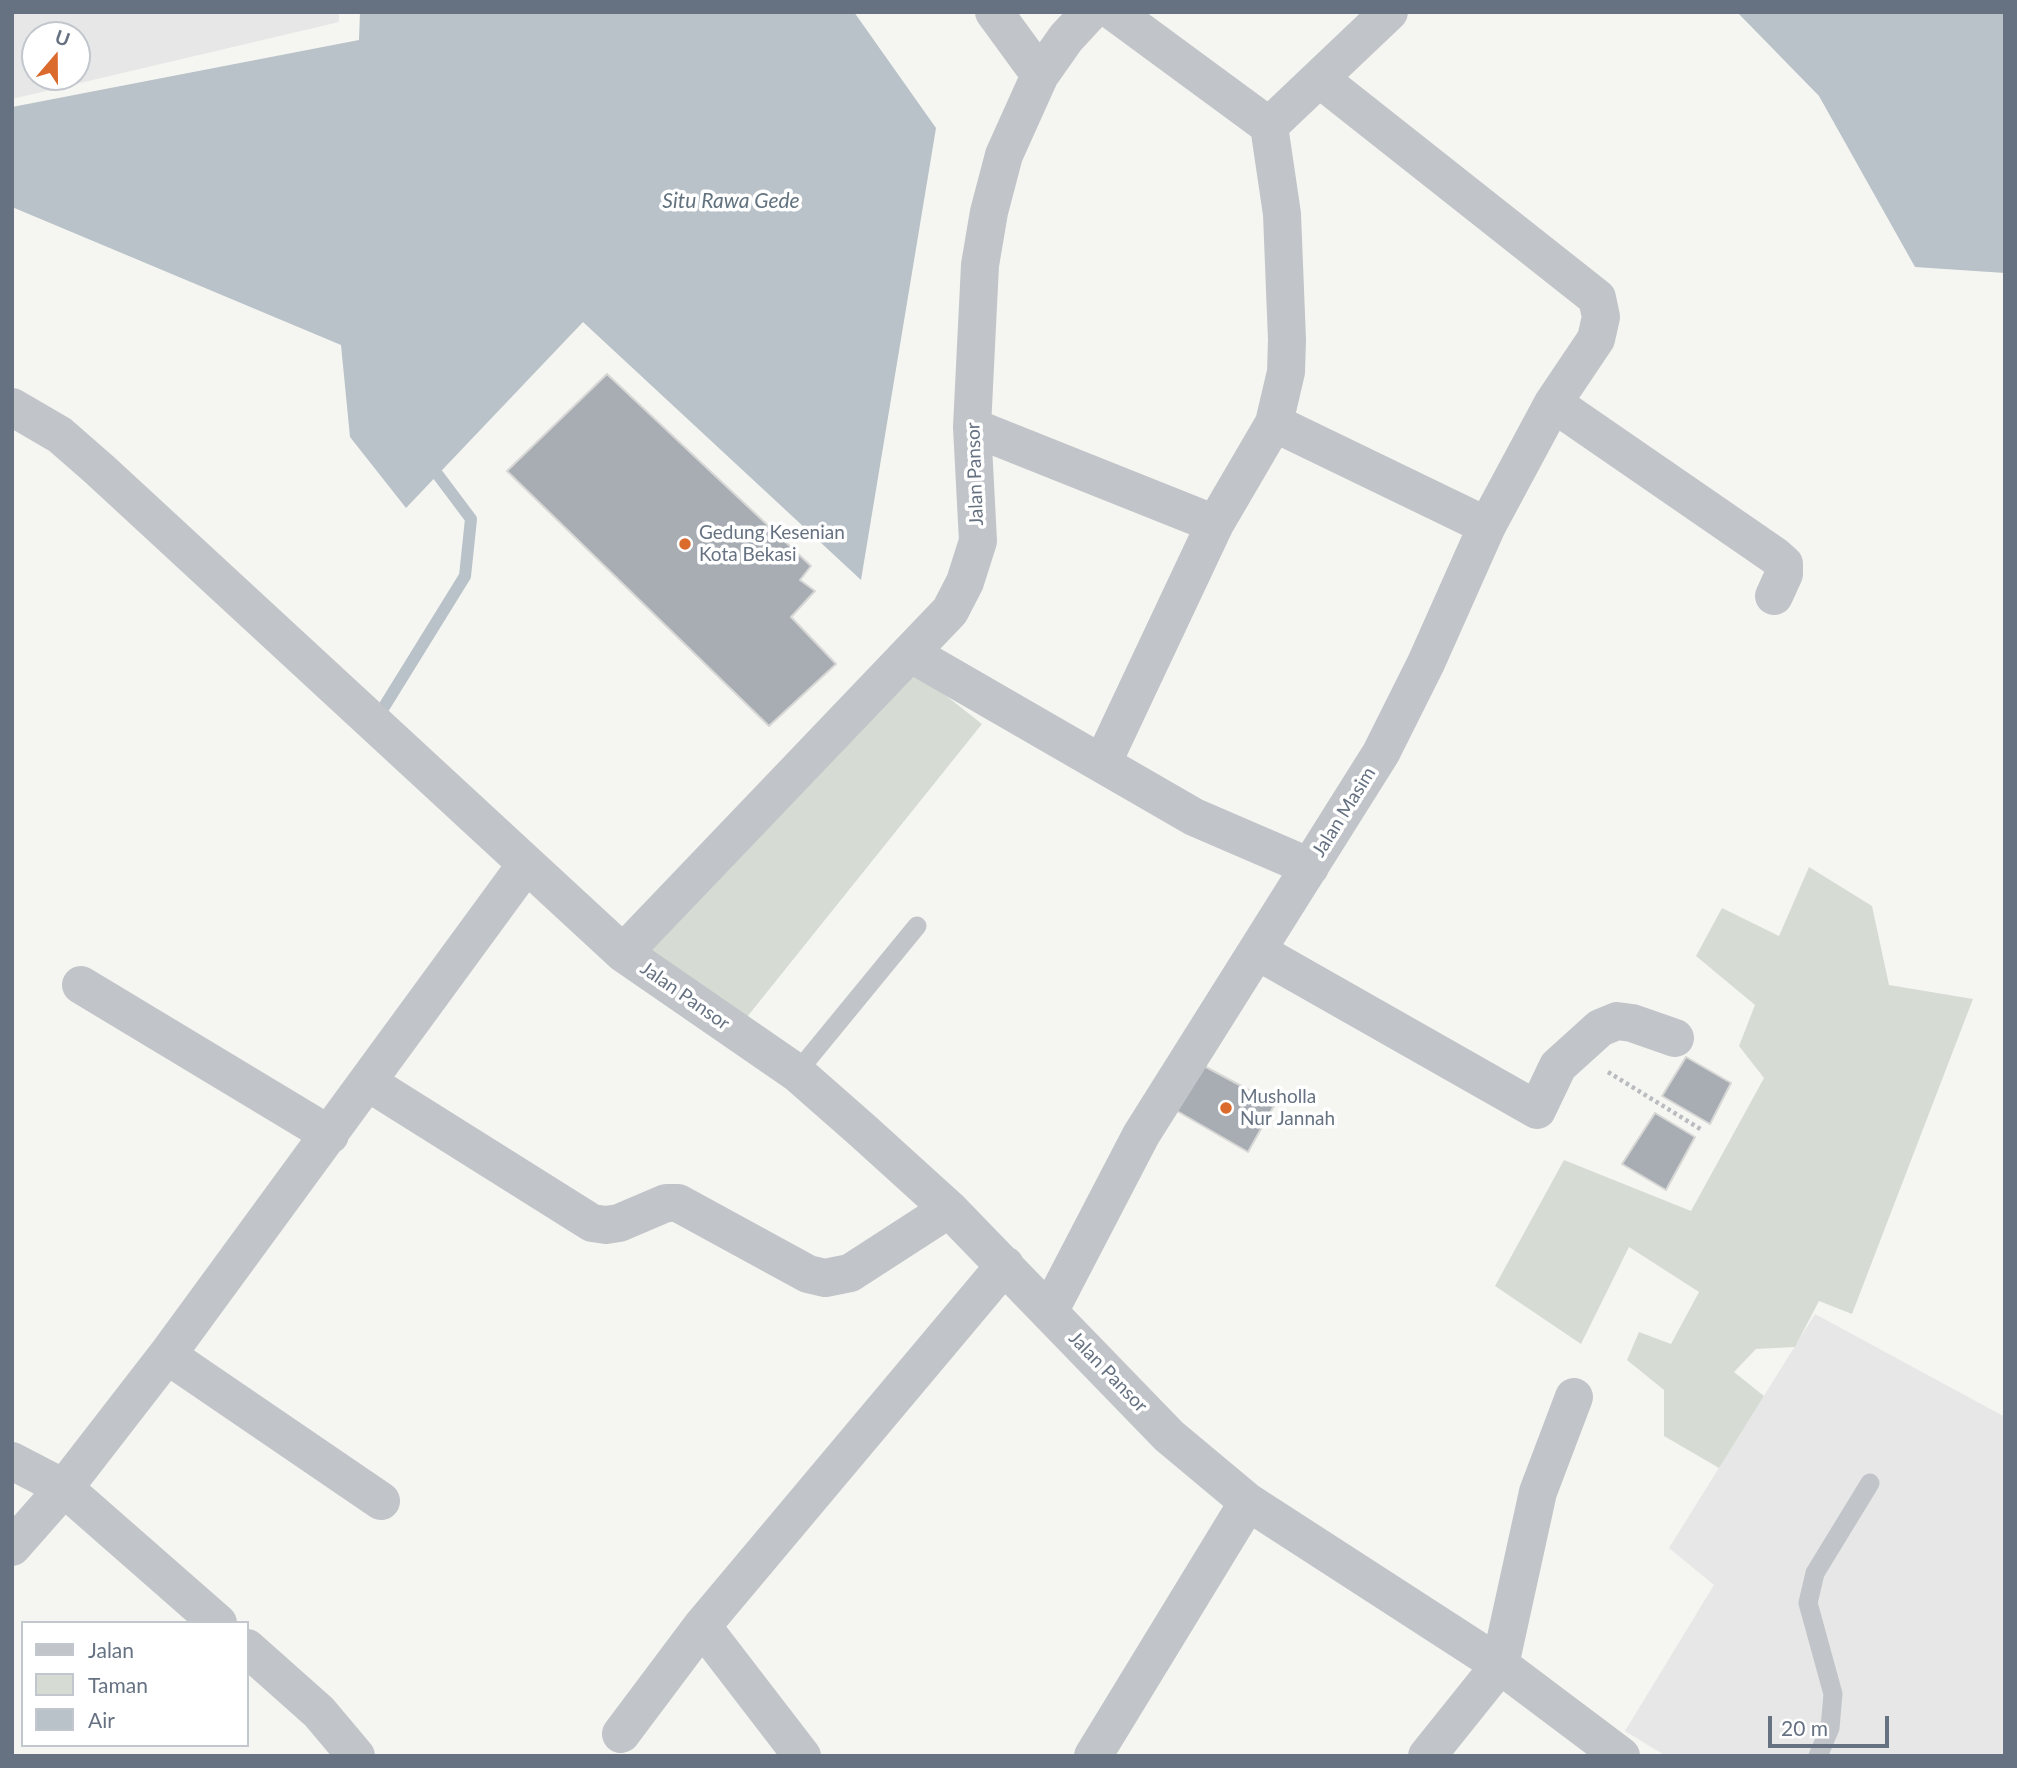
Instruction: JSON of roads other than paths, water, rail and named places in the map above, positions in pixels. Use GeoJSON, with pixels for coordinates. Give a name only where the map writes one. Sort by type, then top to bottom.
{"type":"FeatureCollection","features":[{"type":"Feature","properties":{"kind":"street"},"geometry":{"type":"LineString","coordinates":[[994,12],[1040,75]]}},
{"type":"Feature","properties":{"kind":"street","name":"Jalan Pansor"},"geometry":{"type":"LineString","coordinates":[[623,953],[950,611],[965,582],[978,541],[972,427],[980,265],[989,212],[1004,155],[1040,75],[1066,38],[1090,12]]}},
{"type":"Feature","properties":{"kind":"street"},"geometry":{"type":"LineString","coordinates":[[1102,764],[1215,524],[1274,423],[1286,372],[1287,340],[1282,214],[1269,126],[1114,12]]}},
{"type":"Feature","properties":{"kind":"street"},"geometry":{"type":"LineString","coordinates":[[1269,126],[1389,12]]}},
{"type":"Feature","properties":{"kind":"street","name":"Jalan Masim"},"geometry":{"type":"LineString","coordinates":[[1050,1310],[1141,1135],[1381,753],[1426,663],[1487,526],[1553,403],[1596,339],[1601,317],[1597,298],[1320,79]]}},
{"type":"Feature","properties":{"kind":"street"},"geometry":{"type":"LineString","coordinates":[[1553,403],[1775,556],[1784,564],[1784,574],[1774,596]]}},
{"type":"Feature","properties":{"kind":"street","name":"Jalan Pansor"},"geometry":{"type":"LineString","coordinates":[[12,407],[60,435],[100,470],[623,953],[800,1069],[949,1209],[1170,1436],[1248,1502],[1500,1665],[1621,1756]]}},
{"type":"Feature","properties":{"kind":"street"},"geometry":{"type":"LineString","coordinates":[[1274,423],[1487,526]]}},
{"type":"Feature","properties":{"kind":"street"},"geometry":{"type":"LineString","coordinates":[[972,427],[1215,524]]}},
{"type":"Feature","properties":{"kind":"street"},"geometry":{"type":"LineString","coordinates":[[910,653],[1194,817],[1310,867]]}},
{"type":"Feature","properties":{"kind":"street"},"geometry":{"type":"LineString","coordinates":[[12,1547],[64,1488],[167,1355],[526,866]]}},
{"type":"Feature","properties":{"kind":"street"},"geometry":{"type":"LineString","coordinates":[[1257,951],[1537,1110],[1558,1066],[1600,1028],[1617,1021],[1632,1023],[1675,1038]]}},
{"type":"Feature","properties":{"kind":"street"},"geometry":{"type":"LineString","coordinates":[[81,985],[330,1135]]}},
{"type":"Feature","properties":{"kind":"street"},"geometry":{"type":"LineString","coordinates":[[369,1083],[592,1223],[606,1226],[619,1223],[666,1203],[678,1203],[808,1274],[825,1278],[850,1273],[949,1209]]}},
{"type":"Feature","properties":{"kind":"street"},"geometry":{"type":"LineString","coordinates":[[621,1734],[702,1626],[1005,1265]]}},
{"type":"Feature","properties":{"kind":"street"},"geometry":{"type":"LineString","coordinates":[[167,1355],[381,1501]]}},
{"type":"Feature","properties":{"kind":"street"},"geometry":{"type":"LineString","coordinates":[[1426,1756],[1500,1665],[1538,1492],[1574,1397]]}},
{"type":"Feature","properties":{"kind":"street"},"geometry":{"type":"LineString","coordinates":[[12,1461],[64,1488],[216,1621]]}},
{"type":"Feature","properties":{"kind":"street"},"geometry":{"type":"LineString","coordinates":[[1093,1756],[1248,1502]]}},
{"type":"Feature","properties":{"kind":"street"},"geometry":{"type":"LineString","coordinates":[[702,1626],[802,1756]]}},
{"type":"Feature","properties":{"kind":"street"},"geometry":{"type":"LineString","coordinates":[[248,1649],[320,1712],[356,1756]]}},
{"type":"Feature","properties":{"kind":"lane"},"geometry":{"type":"LineString","coordinates":[[800,1069],[917,926]]}},
{"type":"Feature","properties":{"kind":"lane"},"geometry":{"type":"LineString","coordinates":[[1818,1756],[1830,1728],[1833,1694],[1808,1603],[1815,1573],[1870,1483]]}},
{"type":"Feature","properties":{"kind":"water","name":"Situ Rawa Gede"},"geometry":{"type":"Polygon","coordinates":[[[360,12],[854,12],[936,128],[861,580],[583,322],[406,508],[350,437],[341,345],[12,207],[12,107],[359,40],[360,12]]]}},
{"type":"Feature","properties":{"kind":"water"},"geometry":{"type":"Polygon","coordinates":[[[1737,12],[2005,12],[2005,273],[1915,267],[1819,96],[1737,12]]]}},
{"type":"Feature","properties":{"kind":"waterway"},"geometry":{"type":"LineString","coordinates":[[379,715],[465,576],[471,519],[438,475]]}},
{"type":"Feature","properties":{"kind":"place","name":"Gedung Kesenian Kota Bekasi"},"geometry":{"type":"Point","coordinates":[685,544]}},
{"type":"Feature","properties":{"kind":"place","name":"Musholla Nur Jannah"},"geometry":{"type":"Point","coordinates":[1226,1108]}}]}
